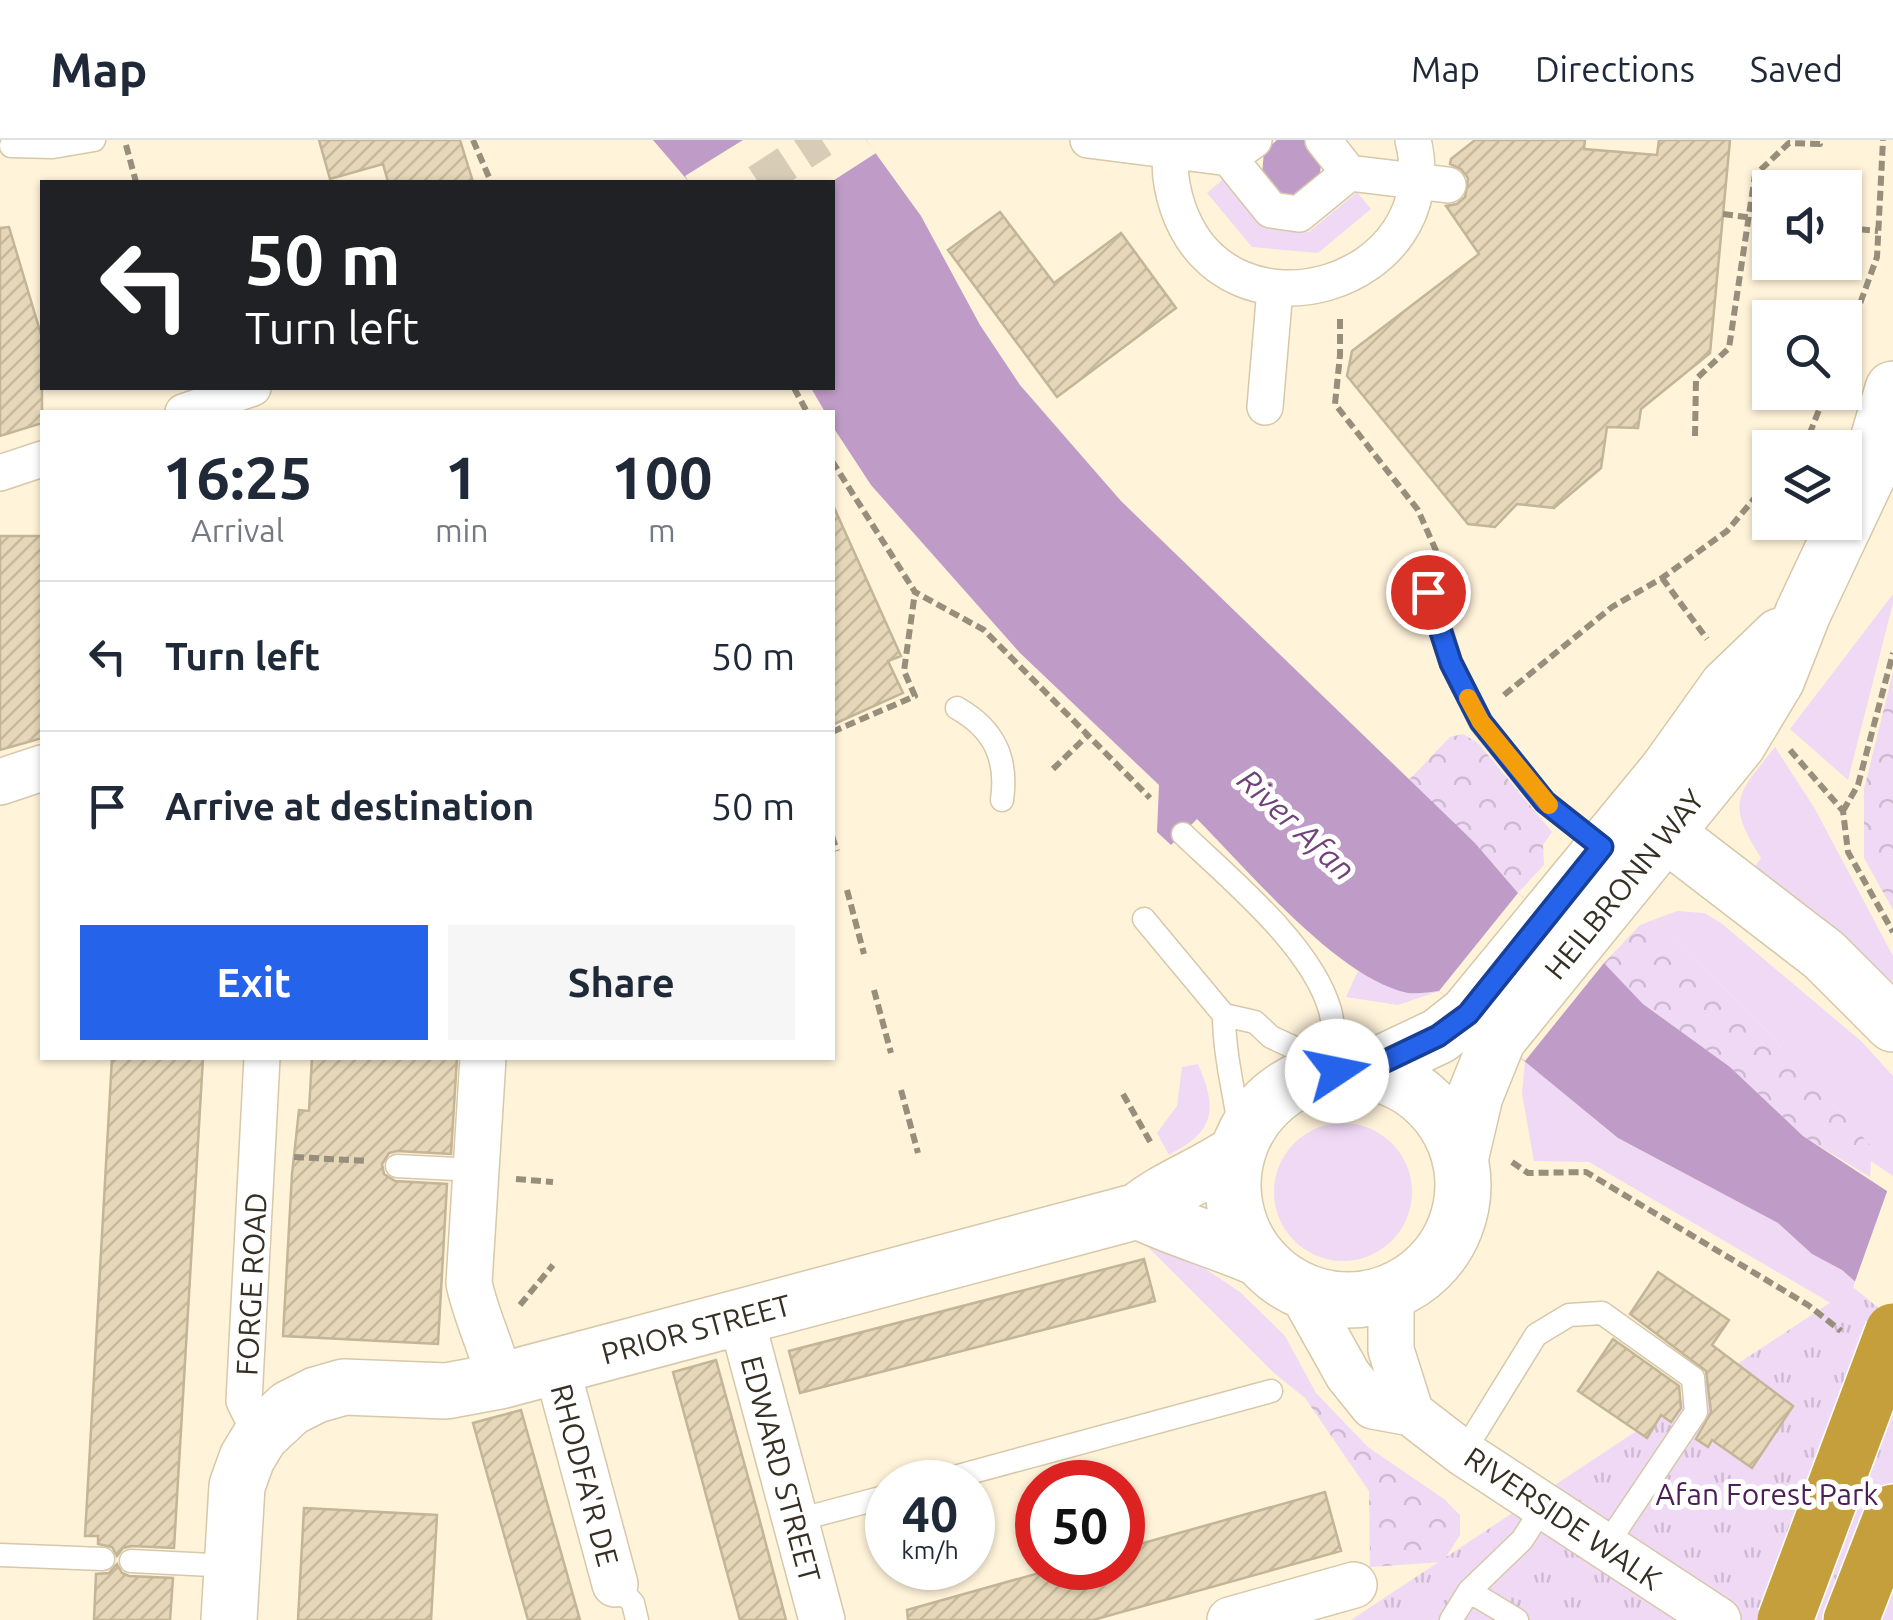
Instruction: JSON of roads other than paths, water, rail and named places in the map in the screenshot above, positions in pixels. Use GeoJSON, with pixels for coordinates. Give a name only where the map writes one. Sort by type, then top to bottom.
{"type":"FeatureCollection","features":[{"type":"Feature","properties":{"kind":"highway"},"geometry":{"type":"LineString","coordinates":[[1785,1620],[1893,1331]]}},
{"type":"Feature","properties":{"kind":"highway"},"geometry":{"type":"LineString","coordinates":[[1851,1620],[1893,1512]]}},
{"type":"Feature","properties":{"kind":"main road","name":"HEILBRONN WAY"},"geometry":{"type":"LineString","coordinates":[[1486,1161],[1474,1096],[1483,1027],[1561,928],[1664,832],[1738,744],[1778,679],[1867,477],[1893,389]]}},
{"type":"Feature","properties":{"kind":"main road","name":"HEILBRONN WAY"},"geometry":{"type":"LineString","coordinates":[[1561,928],[1602,847],[1667,771],[1727,688],[1804,613]]}},
{"type":"Feature","properties":{"kind":"main road"},"geometry":{"type":"LineString","coordinates":[[1664,832],[1824,955],[1893,1024]]}},
{"type":"Feature","properties":{"kind":"main road","name":"HEILBRONN WAY"},"geometry":{"type":"LineString","coordinates":[[1239,1146],[1254,1118],[1276,1094],[1306,1077],[1344,1070],[1438,1036],[1483,1027]]}},
{"type":"Feature","properties":{"kind":"main road","name":"HEILBRONN WAY"},"geometry":{"type":"LineString","coordinates":[[1344,1070],[1404,1083],[1434,1108],[1455,1140],[1486,1161]]}},
{"type":"Feature","properties":{"kind":"main road"},"geometry":{"type":"LineString","coordinates":[[1239,1146],[1234,1197],[1242,1230],[1280,1275]]}},
{"type":"Feature","properties":{"kind":"main road","name":"PRIOR STREET"},"geometry":{"type":"LineString","coordinates":[[262,1435],[290,1408],[344,1386],[446,1391],[500,1381],[741,1318],[1156,1199],[1210,1171],[1239,1146]]}},
{"type":"Feature","properties":{"kind":"main road","name":"HEILBRONN WAY"},"geometry":{"type":"LineString","coordinates":[[1280,1275],[1331,1299],[1362,1300],[1392,1292],[1423,1273],[1446,1246],[1460,1212],[1463,1176],[1486,1161]]}},
{"type":"Feature","properties":{"kind":"main road"},"geometry":{"type":"LineString","coordinates":[[1156,1199],[1170,1226],[1214,1239],[1280,1275]]}},
{"type":"Feature","properties":{"kind":"main road"},"geometry":{"type":"LineString","coordinates":[[229,1620],[237,1486],[247,1458],[262,1435]]}},
{"type":"Feature","properties":{"kind":"street"},"geometry":{"type":"LineString","coordinates":[[1088,140],[1241,149],[1271,210],[1298,214],[1349,173]]}},
{"type":"Feature","properties":{"kind":"street"},"geometry":{"type":"LineString","coordinates":[[1323,140],[1349,173],[1432,183]]}},
{"type":"Feature","properties":{"kind":"street"},"geometry":{"type":"LineString","coordinates":[[1414,140],[1432,183]]}},
{"type":"Feature","properties":{"kind":"street"},"geometry":{"type":"LineString","coordinates":[[1172,145],[1172,188],[1184,225],[1208,256],[1239,278],[1276,289],[1308,289],[1339,282],[1367,266],[1390,243],[1432,183]]}},
{"type":"Feature","properties":{"kind":"street"},"geometry":{"type":"LineString","coordinates":[[1265,407],[1276,289]]}},
{"type":"Feature","properties":{"kind":"street"},"geometry":{"type":"LineString","coordinates":[[190,410],[247,390]]}},
{"type":"Feature","properties":{"kind":"street"},"geometry":{"type":"LineString","coordinates":[[0,473],[40,460]]}},
{"type":"Feature","properties":{"kind":"street"},"geometry":{"type":"LineString","coordinates":[[0,782],[40,769]]}},
{"type":"Feature","properties":{"kind":"street","name":"FORGE ROAD"},"geometry":{"type":"LineString","coordinates":[[262,1060],[244,1401],[262,1435]]}},
{"type":"Feature","properties":{"kind":"street"},"geometry":{"type":"LineString","coordinates":[[483,1060],[490,1158],[470,1283],[476,1314],[500,1381]]}},
{"type":"Feature","properties":{"kind":"street","name":"RIVERSIDE WALK"},"geometry":{"type":"LineString","coordinates":[[1280,1275],[1373,1406],[1411,1413],[1718,1620]]}},
{"type":"Feature","properties":{"kind":"street"},"geometry":{"type":"LineString","coordinates":[[1392,1292],[1391,1350],[1411,1413]]}},
{"type":"Feature","properties":{"kind":"street","name":"EDWARD STREET"},"geometry":{"type":"LineString","coordinates":[[741,1318],[822,1620]]}},
{"type":"Feature","properties":{"kind":"street","name":"RHODFA'R DE"},"geometry":{"type":"LineString","coordinates":[[556,1366],[626,1602]]}},
{"type":"Feature","properties":{"kind":"street"},"geometry":{"type":"LineString","coordinates":[[1230,1620],[1354,1584]]}},
{"type":"Feature","properties":{"kind":"lane"},"geometry":{"type":"LineString","coordinates":[[7,148],[53,147],[94,140]]}},
{"type":"Feature","properties":{"kind":"lane"},"geometry":{"type":"LineString","coordinates":[[1428,592],[1451,663],[1481,722],[1545,802],[1602,847]]}},
{"type":"Feature","properties":{"kind":"lane"},"geometry":{"type":"LineString","coordinates":[[957,708],[976,719],[992,736],[1005,778],[1002,800]]}},
{"type":"Feature","properties":{"kind":"lane"},"geometry":{"type":"LineString","coordinates":[[1183,834],[1274,922],[1318,980],[1330,1010],[1344,1070]]}},
{"type":"Feature","properties":{"kind":"lane"},"geometry":{"type":"LineString","coordinates":[[1144,919],[1224,1015],[1256,1022],[1271,1037],[1344,1070]]}},
{"type":"Feature","properties":{"kind":"lane"},"geometry":{"type":"LineString","coordinates":[[1224,1015],[1224,1050],[1232,1074],[1239,1146]]}},
{"type":"Feature","properties":{"kind":"lane"},"geometry":{"type":"LineString","coordinates":[[397,1166],[490,1158]]}},
{"type":"Feature","properties":{"kind":"lane"},"geometry":{"type":"LineString","coordinates":[[1464,1452],[1536,1335],[1570,1315],[1602,1313],[1692,1378],[1696,1412],[1605,1547]]}},
{"type":"Feature","properties":{"kind":"lane"},"geometry":{"type":"LineString","coordinates":[[995,1466],[1271,1390]]}},
{"type":"Feature","properties":{"kind":"lane"},"geometry":{"type":"LineString","coordinates":[[794,1521],[865,1502]]}},
{"type":"Feature","properties":{"kind":"lane"},"geometry":{"type":"LineString","coordinates":[[1451,1620],[1469,1591],[1522,1540],[1544,1506]]}},
{"type":"Feature","properties":{"kind":"lane"},"geometry":{"type":"LineString","coordinates":[[0,1556],[103,1560]]}},
{"type":"Feature","properties":{"kind":"lane"},"geometry":{"type":"LineString","coordinates":[[131,1560],[232,1566]]}},
{"type":"Feature","properties":{"kind":"lane"},"geometry":{"type":"LineString","coordinates":[[1469,1591],[1518,1620]]}},
{"type":"Feature","properties":{"kind":"water","name":"River Afan"},"geometry":{"type":"Polygon","coordinates":[[[653,140],[866,140],[921,216],[980,325],[1020,385],[1121,501],[1475,843],[1518,893],[1604,963],[1643,1004],[1730,1067],[1803,1136],[1893,1195],[1893,1315],[1842,1270],[1812,1254],[1778,1223],[1618,1138],[1439,991],[1408,993],[1381,984],[1353,967],[1295,920],[1197,819],[1171,845],[1157,832],[1159,785],[1020,653],[871,485],[835,430],[835,410],[824,410],[812,390],[835,390],[835,180],[687,180],[653,140]]]}},
{"type":"Feature","properties":{"kind":"water"},"geometry":{"type":"Polygon","coordinates":[[[1277,140],[1308,140],[1322,157],[1319,181],[1300,197],[1276,194],[1262,175],[1264,151],[1277,140]]]}},
{"type":"Feature","properties":{"kind":"tunnel"},"geometry":{"type":"LineString","coordinates":[[761,180],[822,140]]}},
{"type":"Feature","properties":{"kind":"park label","name":"Afan Forest Park"},"geometry":{"type":"Point","coordinates":[1767,1494]}}]}
